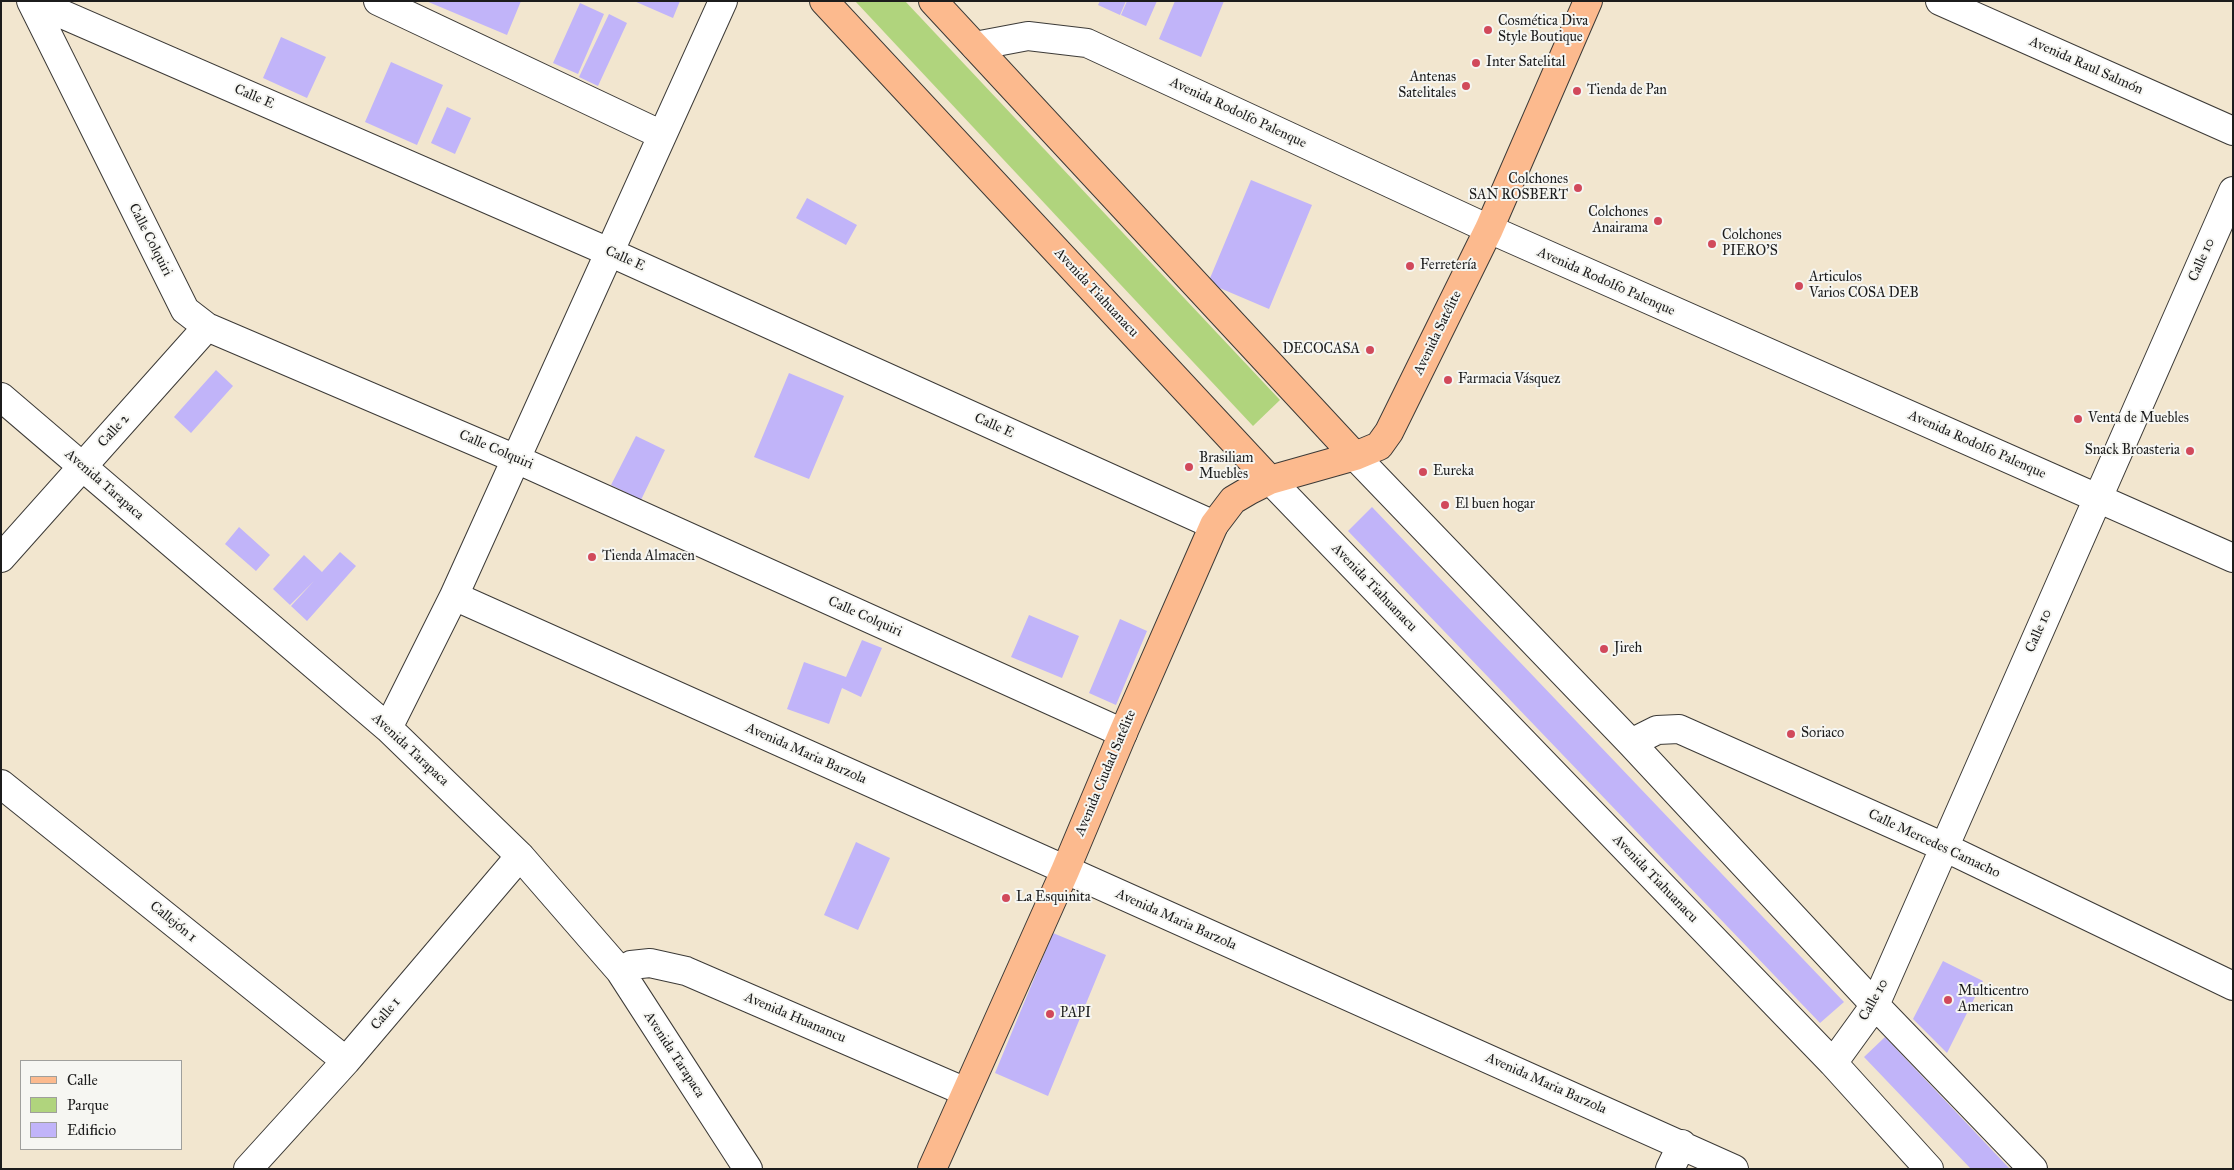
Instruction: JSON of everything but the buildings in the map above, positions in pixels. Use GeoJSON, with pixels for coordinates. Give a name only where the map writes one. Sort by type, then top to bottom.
{"type":"FeatureCollection","features":[{"type":"Feature","properties":{"kind":"main road","name":"Avenida Tiahuanacu"},"geometry":{"type":"LineString","coordinates":[[824,1],[1270,480]]}},
{"type":"Feature","properties":{"kind":"main road"},"geometry":{"type":"LineString","coordinates":[[933,1],[1355,456]]}},
{"type":"Feature","properties":{"kind":"main road","name":"Avenida Satélite"},"geometry":{"type":"LineString","coordinates":[[1355,456],[1379,446],[1390,432],[1488,229],[1588,1]]}},
{"type":"Feature","properties":{"kind":"main road","name":"Avenida Ciudad Satélite"},"geometry":{"type":"LineString","coordinates":[[932,1169],[1065,870],[1214,525],[1233,500],[1270,480],[1355,456]]}},
{"type":"Feature","properties":{"kind":"street","name":"Calle E"},"geometry":{"type":"LineString","coordinates":[[32,1],[610,252],[1214,525]]}},
{"type":"Feature","properties":{"kind":"street","name":"Calle Colquiri"},"geometry":{"type":"LineString","coordinates":[[32,1],[185,310],[207,327],[516,459],[1123,733]]}},
{"type":"Feature","properties":{"kind":"street"},"geometry":{"type":"LineString","coordinates":[[378,1],[662,135]]}},
{"type":"Feature","properties":{"kind":"street"},"geometry":{"type":"LineString","coordinates":[[388,728],[454,596],[723,1]]}},
{"type":"Feature","properties":{"kind":"street","name":"Avenida Raul Salmón"},"geometry":{"type":"LineString","coordinates":[[1940,1],[2233,131]]}},
{"type":"Feature","properties":{"kind":"street","name":"Avenida Rodolfo Palenque"},"geometry":{"type":"LineString","coordinates":[[975,46],[1028,36],[1087,43],[1488,229],[2233,558]]}},
{"type":"Feature","properties":{"kind":"street","name":"Calle 10"},"geometry":{"type":"LineString","coordinates":[[1833,1063],[1875,1004],[2233,191]]}},
{"type":"Feature","properties":{"kind":"street","name":"Calle 2"},"geometry":{"type":"LineString","coordinates":[[1,558],[207,327]]}},
{"type":"Feature","properties":{"kind":"street","name":"Avenida Tarapaca"},"geometry":{"type":"LineString","coordinates":[[1,397],[388,728],[520,856],[620,971],[748,1169]]}},
{"type":"Feature","properties":{"kind":"street"},"geometry":{"type":"LineString","coordinates":[[1355,456],[1631,743],[1875,1004],[2033,1169]]}},
{"type":"Feature","properties":{"kind":"street","name":"Avenida Tiahuanacu"},"geometry":{"type":"LineString","coordinates":[[1270,480],[1833,1063],[1929,1169]]}},
{"type":"Feature","properties":{"kind":"street","name":"Avenida Maria Barzola"},"geometry":{"type":"LineString","coordinates":[[454,596],[1682,1144],[1734,1169]]}},
{"type":"Feature","properties":{"kind":"street","name":"Calle Mercedes Camacho"},"geometry":{"type":"LineString","coordinates":[[1631,743],[1657,730],[1679,729],[1944,847],[2233,986]]}},
{"type":"Feature","properties":{"kind":"street","name":"Callejón 1"},"geometry":{"type":"LineString","coordinates":[[1,784],[346,1061]]}},
{"type":"Feature","properties":{"kind":"street","name":"Calle 1"},"geometry":{"type":"LineString","coordinates":[[248,1169],[346,1061],[520,856]]}},
{"type":"Feature","properties":{"kind":"street","name":"Avenida Huanancu"},"geometry":{"type":"LineString","coordinates":[[620,971],[631,965],[650,963],[686,971],[966,1092]]}},
{"type":"Feature","properties":{"kind":"street"},"geometry":{"type":"LineString","coordinates":[[1670,1169],[1682,1144]]}},
{"type":"Feature","properties":{"kind":"green space"},"geometry":{"type":"Polygon","coordinates":[[[855,1],[905,1],[1280,400],[1253,426],[855,1]]]}},
{"type":"Feature","properties":{"kind":"place","name":"Cosmética Diva Style Boutique"},"geometry":{"type":"Point","coordinates":[1488,30]}},
{"type":"Feature","properties":{"kind":"place","name":"Inter Satelital"},"geometry":{"type":"Point","coordinates":[1476,63]}},
{"type":"Feature","properties":{"kind":"place","name":"Antenas Satelitales"},"geometry":{"type":"Point","coordinates":[1466,86]}},
{"type":"Feature","properties":{"kind":"place","name":"Tienda de Pan"},"geometry":{"type":"Point","coordinates":[1577,91]}},
{"type":"Feature","properties":{"kind":"place","name":"Colchones SAN ROSBERT"},"geometry":{"type":"Point","coordinates":[1578,188]}},
{"type":"Feature","properties":{"kind":"place","name":"Colchones Anairama"},"geometry":{"type":"Point","coordinates":[1658,221]}},
{"type":"Feature","properties":{"kind":"place","name":"Colchones PIERO'S"},"geometry":{"type":"Point","coordinates":[1712,244]}},
{"type":"Feature","properties":{"kind":"place","name":"Ferretería"},"geometry":{"type":"Point","coordinates":[1410,266]}},
{"type":"Feature","properties":{"kind":"place","name":"Articulos Varios COSA DEB"},"geometry":{"type":"Point","coordinates":[1799,286]}},
{"type":"Feature","properties":{"kind":"place","name":"DECOCASA"},"geometry":{"type":"Point","coordinates":[1370,350]}},
{"type":"Feature","properties":{"kind":"place","name":"Farmacia Vásquez"},"geometry":{"type":"Point","coordinates":[1448,380]}},
{"type":"Feature","properties":{"kind":"place","name":"Venta de Muebles"},"geometry":{"type":"Point","coordinates":[2078,419]}},
{"type":"Feature","properties":{"kind":"place","name":"Snack Broasteria"},"geometry":{"type":"Point","coordinates":[2190,451]}},
{"type":"Feature","properties":{"kind":"place","name":"Brasiliam Muebles"},"geometry":{"type":"Point","coordinates":[1189,467]}},
{"type":"Feature","properties":{"kind":"place","name":"Eureka"},"geometry":{"type":"Point","coordinates":[1423,472]}},
{"type":"Feature","properties":{"kind":"place","name":"El buen hogar"},"geometry":{"type":"Point","coordinates":[1445,505]}},
{"type":"Feature","properties":{"kind":"place","name":"Tienda Almacen"},"geometry":{"type":"Point","coordinates":[592,557]}},
{"type":"Feature","properties":{"kind":"place","name":"Jireh"},"geometry":{"type":"Point","coordinates":[1604,649]}},
{"type":"Feature","properties":{"kind":"place","name":"Soriaco"},"geometry":{"type":"Point","coordinates":[1791,734]}},
{"type":"Feature","properties":{"kind":"place","name":"La Esquinita"},"geometry":{"type":"Point","coordinates":[1006,898]}},
{"type":"Feature","properties":{"kind":"place","name":"Multicentro American"},"geometry":{"type":"Point","coordinates":[1948,1000]}},
{"type":"Feature","properties":{"kind":"place","name":"PAPI"},"geometry":{"type":"Point","coordinates":[1050,1014]}}]}
